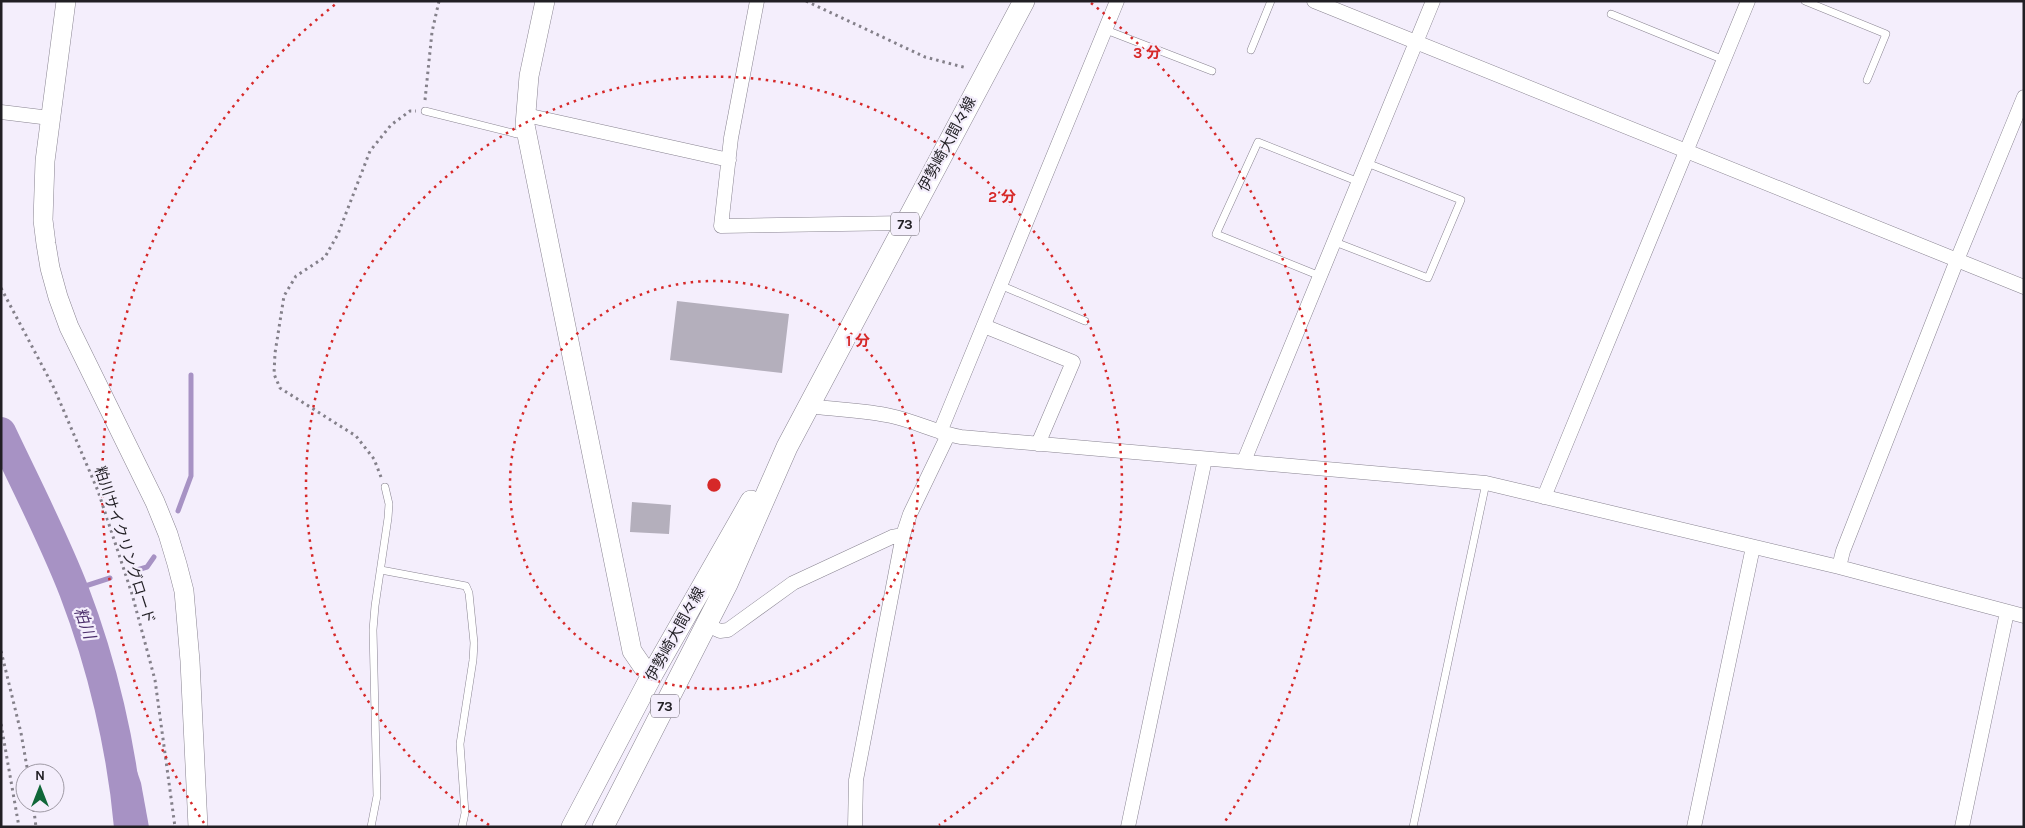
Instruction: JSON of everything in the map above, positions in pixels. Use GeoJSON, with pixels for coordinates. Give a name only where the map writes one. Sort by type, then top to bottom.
{"type":"FeatureCollection","features":[{"type":"Feature","properties":{"kind":"main road","name":"伊勢崎大間々線"},"geometry":{"type":"LineString","coordinates":[[603,827],[707,624],[758,517],[788,447],[1024,1]]}},
{"type":"Feature","properties":{"kind":"main road","name":"伊勢崎大間々線"},"geometry":{"type":"LineString","coordinates":[[572,827],[653,673],[759,488],[788,447]]}},
{"type":"Feature","properties":{"kind":"street"},"geometry":{"type":"LineString","coordinates":[[66,1],[44,171],[43,220],[50,268],[70,327],[155,502],[168,534],[184,591],[190,661],[198,827]]}},
{"type":"Feature","properties":{"kind":"street"},"geometry":{"type":"LineString","coordinates":[[545,1],[529,76],[526,114],[527,133],[632,651],[642,667],[653,673]]}},
{"type":"Feature","properties":{"kind":"street"},"geometry":{"type":"LineString","coordinates":[[757,1],[729,160],[721,226],[906,223]]}},
{"type":"Feature","properties":{"kind":"street"},"geometry":{"type":"LineString","coordinates":[[855,827],[856,780],[903,535],[944,434],[1000,285],[1117,1]]}},
{"type":"Feature","properties":{"kind":"street"},"geometry":{"type":"LineString","coordinates":[[1314,1],[1688,150],[2024,287]]}},
{"type":"Feature","properties":{"kind":"street"},"geometry":{"type":"LineString","coordinates":[[1244,461],[1433,1]]}},
{"type":"Feature","properties":{"kind":"street"},"geometry":{"type":"LineString","coordinates":[[1544,496],[1748,1]]}},
{"type":"Feature","properties":{"kind":"street"},"geometry":{"type":"LineString","coordinates":[[1839,567],[1846,542],[1957,260],[2024,97]]}},
{"type":"Feature","properties":{"kind":"street"},"geometry":{"type":"LineString","coordinates":[[1,112],[50,118]]}},
{"type":"Feature","properties":{"kind":"street"},"geometry":{"type":"LineString","coordinates":[[526,114],[729,160]]}},
{"type":"Feature","properties":{"kind":"street"},"geometry":{"type":"LineString","coordinates":[[984,326],[1073,362],[1038,444]]}},
{"type":"Feature","properties":{"kind":"street"},"geometry":{"type":"LineString","coordinates":[[810,406],[892,416],[920,424],[944,434],[1486,483],[1839,567],[2024,616]]}},
{"type":"Feature","properties":{"kind":"street"},"geometry":{"type":"LineString","coordinates":[[1128,827],[1204,459]]}},
{"type":"Feature","properties":{"kind":"street"},"geometry":{"type":"LineString","coordinates":[[707,624],[720,631],[728,630],[792,583],[892,537],[903,535]]}},
{"type":"Feature","properties":{"kind":"street"},"geometry":{"type":"LineString","coordinates":[[1694,827],[1753,547]]}},
{"type":"Feature","properties":{"kind":"street"},"geometry":{"type":"LineString","coordinates":[[1962,827],[2007,612]]}},
{"type":"Feature","properties":{"kind":"lane"},"geometry":{"type":"LineString","coordinates":[[1251,50],[1271,1]]}},
{"type":"Feature","properties":{"kind":"lane"},"geometry":{"type":"LineString","coordinates":[[1805,1],[1886,34],[1867,80]]}},
{"type":"Feature","properties":{"kind":"lane"},"geometry":{"type":"LineString","coordinates":[[1612,14],[1724,60]]}},
{"type":"Feature","properties":{"kind":"lane"},"geometry":{"type":"LineString","coordinates":[[1106,30],[1212,71]]}},
{"type":"Feature","properties":{"kind":"lane"},"geometry":{"type":"LineString","coordinates":[[425,112],[517,134],[527,133]]}},
{"type":"Feature","properties":{"kind":"lane"},"geometry":{"type":"LineString","coordinates":[[1320,276],[1216,234],[1258,142],[1359,182]]}},
{"type":"Feature","properties":{"kind":"lane"},"geometry":{"type":"LineString","coordinates":[[1335,242],[1428,278],[1462,200],[1367,163]]}},
{"type":"Feature","properties":{"kind":"lane"},"geometry":{"type":"LineString","coordinates":[[1000,285],[1085,321]]}},
{"type":"Feature","properties":{"kind":"lane"},"geometry":{"type":"LineString","coordinates":[[1414,827],[1486,483]]}},
{"type":"Feature","properties":{"kind":"lane"},"geometry":{"type":"LineString","coordinates":[[371,827],[377,796],[373,630],[374,606],[388,518],[389,504],[385,487]]}},
{"type":"Feature","properties":{"kind":"lane"},"geometry":{"type":"LineString","coordinates":[[381,570],[466,586],[469,593],[474,660],[460,744],[465,813],[462,827]]}},
{"type":"Feature","properties":{"kind":"path"},"geometry":{"type":"LineString","coordinates":[[385,487],[374,459],[356,436],[280,388],[274,374],[275,353],[284,296],[296,276],[325,257],[338,234],[370,151],[391,125],[410,111],[425,112],[425,88],[431,41],[439,1]]}},
{"type":"Feature","properties":{"kind":"path"},"geometry":{"type":"LineString","coordinates":[[806,1],[925,57],[985,73]]}},
{"type":"Feature","properties":{"kind":"path","name":"粕川サイクリングロード"},"geometry":{"type":"LineString","coordinates":[[1,288],[54,388],[98,491],[132,594],[155,680],[175,827]]}},
{"type":"Feature","properties":{"kind":"path"},"geometry":{"type":"LineString","coordinates":[[1,651],[26,763]]}},
{"type":"Feature","properties":{"kind":"path"},"geometry":{"type":"LineString","coordinates":[[1,724],[19,827]]}},
{"type":"Feature","properties":{"kind":"path"},"geometry":{"type":"LineString","coordinates":[[34,813],[36,827]]}},
{"type":"Feature","properties":{"kind":"shaded area"},"geometry":{"type":"Polygon","coordinates":[[[112,723],[130,751],[141,783],[149,827],[122,827],[112,723]]]}},
{"type":"Feature","properties":{"kind":"building"},"geometry":{"type":"Polygon","coordinates":[[[677,301],[789,314],[782,373],[670,360],[677,301]]]}},
{"type":"Feature","properties":{"kind":"building"},"geometry":{"type":"Polygon","coordinates":[[[632,502],[671,505],[669,534],[630,532],[632,502]]]}},
{"type":"Feature","properties":{"kind":"waterway"},"geometry":{"type":"LineString","coordinates":[[178,511],[191,476],[191,375]]}},
{"type":"Feature","properties":{"kind":"waterway","name":"粕川"},"geometry":{"type":"LineString","coordinates":[[1,432],[66,571],[84,619],[102,677],[116,737],[129,827]]}},
{"type":"Feature","properties":{"kind":"waterway"},"geometry":{"type":"LineString","coordinates":[[137,570],[147,567],[154,557]]}},
{"type":"Feature","properties":{"kind":"waterway"},"geometry":{"type":"LineString","coordinates":[[73,590],[110,578]]}}]}
